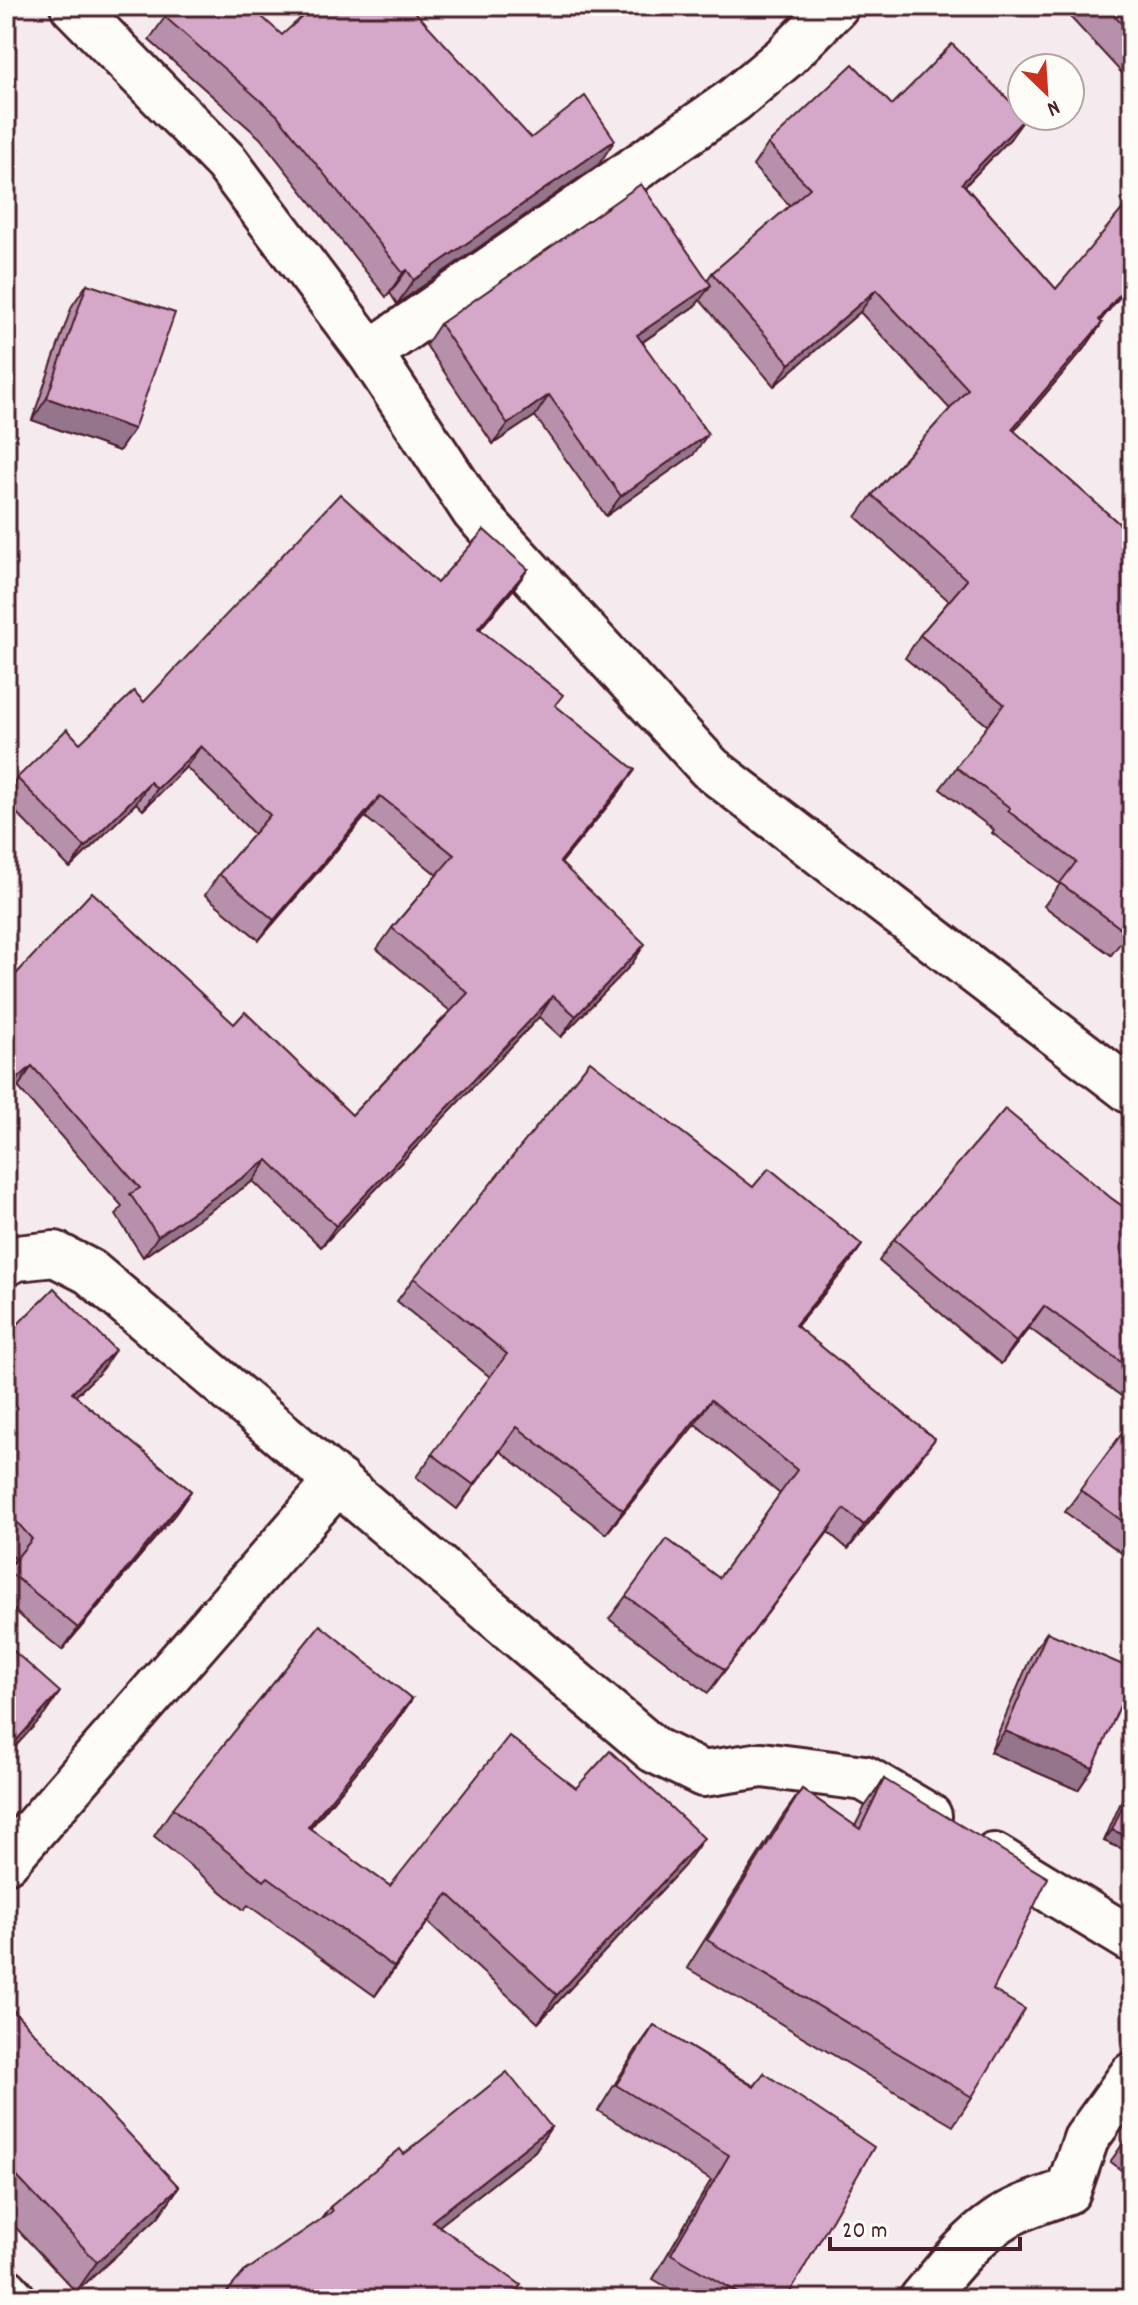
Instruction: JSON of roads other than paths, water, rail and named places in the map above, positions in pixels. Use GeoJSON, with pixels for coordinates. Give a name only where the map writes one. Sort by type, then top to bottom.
{"type":"FeatureCollection","features":[{"type":"Feature","properties":{"kind":"street"},"geometry":{"type":"LineString","coordinates":[[73,6],[226,162],[370,353],[474,511],[710,768],[1132,1092]]}},
{"type":"Feature","properties":{"kind":"street"},"geometry":{"type":"LineString","coordinates":[[370,353],[734,100],[785,57],[836,6]]}},
{"type":"Feature","properties":{"kind":"street"},"geometry":{"type":"LineString","coordinates":[[6,1263],[17,1258],[55,1254],[90,1272],[654,1750],[703,1774],[762,1765],[864,1778],[1132,1940]]}},
{"type":"Feature","properties":{"kind":"street"},"geometry":{"type":"LineString","coordinates":[[6,1861],[338,1481]]}},
{"type":"Feature","properties":{"kind":"street"},"geometry":{"type":"LineString","coordinates":[[922,2299],[965,2248],[995,2223],[1019,2209],[1068,2191],[1086,2139],[1132,2075]]}},
{"type":"Feature","properties":{"kind":"street"},"geometry":{"type":"LineString","coordinates":[[6,2291],[13,2299]]}}]}
